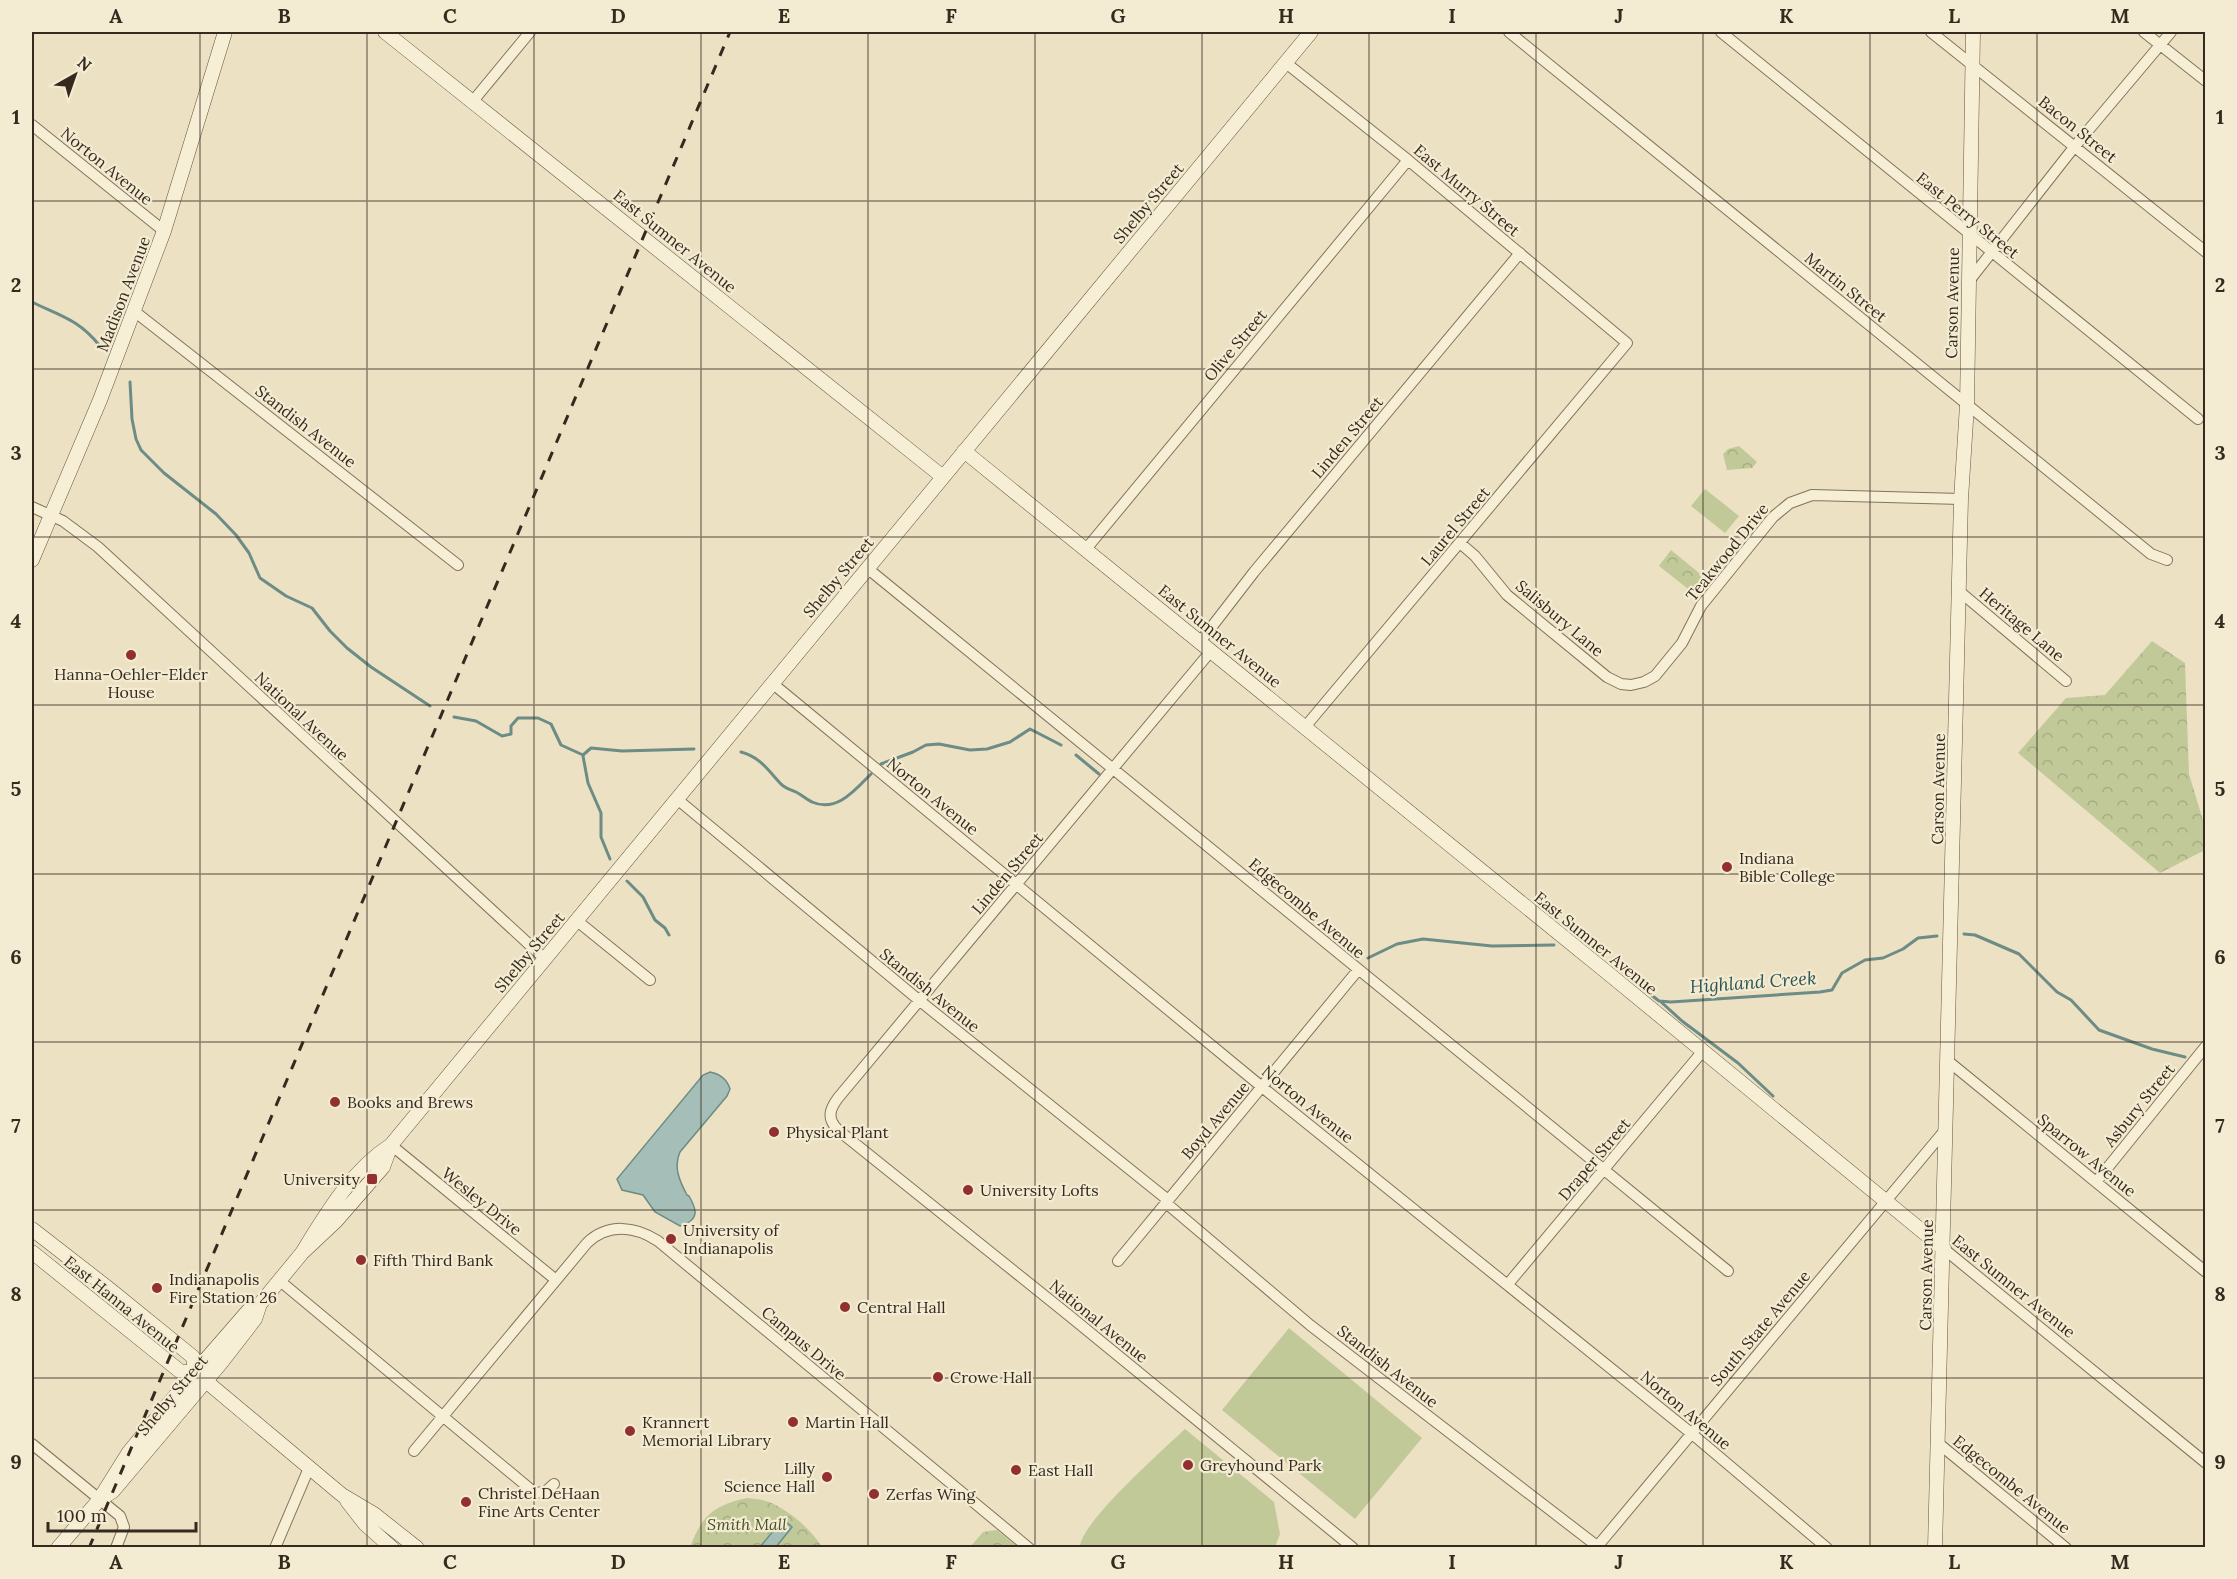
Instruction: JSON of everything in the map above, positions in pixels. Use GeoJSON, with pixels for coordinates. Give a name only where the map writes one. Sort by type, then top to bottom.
{"type":"FeatureCollection","features":[{"type":"Feature","properties":{"kind":"main road","name":"Madison Avenue"},"geometry":{"type":"LineString","coordinates":[[32,560],[87,432],[164,231],[225,32]]}},
{"type":"Feature","properties":{"kind":"main road","name":"East Sumner Avenue"},"geometry":{"type":"LineString","coordinates":[[385,32],[943,477]]}},
{"type":"Feature","properties":{"kind":"main road","name":"Shelby Street"},"geometry":{"type":"LineString","coordinates":[[58,1548],[99,1500],[113,1491],[248,1311],[260,1304],[302,1253],[344,1191],[374,1155],[391,1144],[1311,32]]}},
{"type":"Feature","properties":{"kind":"main road","name":"Carson Avenue"},"geometry":{"type":"LineString","coordinates":[[1935,1548],[1961,499],[1967,405],[1973,32]]}},
{"type":"Feature","properties":{"kind":"main road","name":"East Sumner Avenue"},"geometry":{"type":"LineString","coordinates":[[964,451],[1944,1249]]}},
{"type":"Feature","properties":{"kind":"main road","name":"East Hanna Avenue"},"geometry":{"type":"LineString","coordinates":[[32,1229],[193,1357],[201,1376],[309,1468],[342,1495],[374,1514],[417,1548]]}},
{"type":"Feature","properties":{"kind":"main road","name":"East Hanna Avenue"},"geometry":{"type":"LineString","coordinates":[[32,1252],[181,1372],[201,1376]]}},
{"type":"Feature","properties":{"kind":"main road","name":"East Hanna Avenue"},"geometry":{"type":"LineString","coordinates":[[342,1495],[365,1524],[392,1548]]}},
{"type":"Feature","properties":{"kind":"street"},"geometry":{"type":"LineString","coordinates":[[473,101],[530,32]]}},
{"type":"Feature","properties":{"kind":"street","name":"Martin Street"},"geometry":{"type":"LineString","coordinates":[[1509,32],[2151,554],[2168,560]]}},
{"type":"Feature","properties":{"kind":"street","name":"East Perry Street"},"geometry":{"type":"LineString","coordinates":[[1720,32],[2198,419]]}},
{"type":"Feature","properties":{"kind":"street","name":"Bacon Street"},"geometry":{"type":"LineString","coordinates":[[1930,32],[2205,252]]}},
{"type":"Feature","properties":{"kind":"street"},"geometry":{"type":"LineString","coordinates":[[2144,32],[2205,81]]}},
{"type":"Feature","properties":{"kind":"street"},"geometry":{"type":"LineString","coordinates":[[1969,281],[2075,146],[2170,32]]}},
{"type":"Feature","properties":{"kind":"street","name":"East Murry Street"},"geometry":{"type":"LineString","coordinates":[[1286,63],[1408,160],[1627,343]]}},
{"type":"Feature","properties":{"kind":"street","name":"Norton Avenue"},"geometry":{"type":"LineString","coordinates":[[32,125],[164,231]]}},
{"type":"Feature","properties":{"kind":"street","name":"Olive Street"},"geometry":{"type":"LineString","coordinates":[[1086,549],[1408,160]]}},
{"type":"Feature","properties":{"kind":"street","name":"Linden Street"},"geometry":{"type":"LineString","coordinates":[[1200,642],[1254,572],[1520,253]]}},
{"type":"Feature","properties":{"kind":"street","name":"Standish Avenue"},"geometry":{"type":"LineString","coordinates":[[134,311],[458,565]]}},
{"type":"Feature","properties":{"kind":"street","name":"Laurel Street"},"geometry":{"type":"LineString","coordinates":[[1305,727],[1627,343]]}},
{"type":"Feature","properties":{"kind":"street","name":"Teakwood Drive"},"geometry":{"type":"LineString","coordinates":[[1621,684],[1640,684],[1657,674],[1682,643],[1701,606],[1773,517],[1790,503],[1812,495],[1961,499]]}},
{"type":"Feature","properties":{"kind":"street","name":"National Avenue"},"geometry":{"type":"LineString","coordinates":[[32,507],[50,514],[83,534],[98,547],[545,959]]}},
{"type":"Feature","properties":{"kind":"street","name":"Salisbury Lane"},"geometry":{"type":"LineString","coordinates":[[1460,543],[1475,556],[1507,595],[1607,677],[1621,684]]}},
{"type":"Feature","properties":{"kind":"street","name":"Edgecombe Avenue"},"geometry":{"type":"LineString","coordinates":[[867,568],[1728,1271]]}},
{"type":"Feature","properties":{"kind":"street","name":"Heritage Lane"},"geometry":{"type":"LineString","coordinates":[[1959,591],[2066,681]]}},
{"type":"Feature","properties":{"kind":"street","name":"Linden Street"},"geometry":{"type":"LineString","coordinates":[[830,1116],[837,1098],[1211,651]]}},
{"type":"Feature","properties":{"kind":"street","name":"Norton Avenue"},"geometry":{"type":"LineString","coordinates":[[772,683],[1262,1087],[1690,1433],[1827,1548]]}},
{"type":"Feature","properties":{"kind":"street","name":"Standish Avenue"},"geometry":{"type":"LineString","coordinates":[[677,799],[920,1001],[1167,1201],[1310,1325],[1597,1547]]}},
{"type":"Feature","properties":{"kind":"street"},"geometry":{"type":"LineString","coordinates":[[576,920],[650,980]]}},
{"type":"Feature","properties":{"kind":"street","name":"Boyd Avenue"},"geometry":{"type":"LineString","coordinates":[[1118,1262],[1358,970]]}},
{"type":"Feature","properties":{"kind":"street","name":"Asbury Street"},"geometry":{"type":"LineString","coordinates":[[2096,1182],[2205,1046]]}},
{"type":"Feature","properties":{"kind":"street","name":"Draper Street"},"geometry":{"type":"LineString","coordinates":[[1508,1284],[1702,1052]]}},
{"type":"Feature","properties":{"kind":"street","name":"Sparrow Avenue"},"geometry":{"type":"LineString","coordinates":[[1948,1061],[2205,1272]]}},
{"type":"Feature","properties":{"kind":"street","name":"National Avenue"},"geometry":{"type":"LineString","coordinates":[[830,1116],[830,1121],[838,1130],[1353,1548]]}},
{"type":"Feature","properties":{"kind":"street","name":"South State Avenue"},"geometry":{"type":"LineString","coordinates":[[1597,1547],[1946,1129]]}},
{"type":"Feature","properties":{"kind":"street","name":"Wesley Drive"},"geometry":{"type":"LineString","coordinates":[[391,1144],[556,1280]]}},
{"type":"Feature","properties":{"kind":"street","name":"Campus Drive"},"geometry":{"type":"LineString","coordinates":[[414,1451],[587,1243],[601,1233],[627,1228],[648,1235],[1029,1548]]}},
{"type":"Feature","properties":{"kind":"street","name":"East Sumner Avenue"},"geometry":{"type":"LineString","coordinates":[[1944,1249],[2205,1463]]}},
{"type":"Feature","properties":{"kind":"street"},"geometry":{"type":"LineString","coordinates":[[280,1281],[536,1493],[545,1492],[554,1484]]}},
{"type":"Feature","properties":{"kind":"street","name":"Edgecombe Avenue"},"geometry":{"type":"LineString","coordinates":[[1938,1443],[2066,1548]]}},
{"type":"Feature","properties":{"kind":"street"},"geometry":{"type":"LineString","coordinates":[[32,1444],[122,1518],[124,1527],[116,1548]]}},
{"type":"Feature","properties":{"kind":"street"},"geometry":{"type":"LineString","coordinates":[[275,1548],[309,1468]]}},
{"type":"Feature","properties":{"kind":"green space"},"geometry":{"type":"Polygon","coordinates":[[[1739,446],[1757,462],[1752,468],[1727,470],[1723,454],[1728,449],[1739,446]]]}},
{"type":"Feature","properties":{"kind":"green space"},"geometry":{"type":"Polygon","coordinates":[[[1705,489],[1739,516],[1725,533],[1691,506],[1705,489]]]}},
{"type":"Feature","properties":{"kind":"green space"},"geometry":{"type":"Polygon","coordinates":[[[1671,550],[1704,577],[1692,592],[1659,566],[1671,550]]]}},
{"type":"Feature","properties":{"kind":"green space"},"geometry":{"type":"Polygon","coordinates":[[[2152,641],[2185,663],[2189,774],[2205,827],[2205,850],[2160,873],[2018,753],[2066,698],[2105,695],[2152,641]]]}},
{"type":"Feature","properties":{"kind":"green space"},"geometry":{"type":"Polygon","coordinates":[[[1289,1328],[1422,1438],[1355,1519],[1222,1410],[1289,1328]]]}},
{"type":"Feature","properties":{"kind":"green space","name":"Greyhound Park"},"geometry":{"type":"Polygon","coordinates":[[[1185,1429],[1274,1502],[1280,1534],[1275,1547],[1080,1547],[1093,1521],[1108,1504],[1185,1429]]]}},
{"type":"Feature","properties":{"kind":"green space","name":"Smith Mall"},"geometry":{"type":"Polygon","coordinates":[[[747,1498],[766,1501],[790,1514],[805,1526],[822,1547],[690,1548],[699,1528],[710,1514],[726,1504],[747,1498]]]}},
{"type":"Feature","properties":{"kind":"green space"},"geometry":{"type":"Polygon","coordinates":[[[997,1530],[1018,1547],[970,1547],[983,1532],[997,1530]]]}},
{"type":"Feature","properties":{"kind":"water"},"geometry":{"type":"Polygon","coordinates":[[[710,1072],[723,1078],[730,1089],[727,1096],[680,1152],[677,1163],[678,1174],[694,1206],[695,1214],[691,1221],[680,1226],[655,1212],[643,1195],[622,1190],[617,1179],[703,1075],[710,1072]]]}},
{"type":"Feature","properties":{"kind":"water"},"geometry":{"type":"Polygon","coordinates":[[[783,1519],[792,1527],[776,1547],[760,1547],[783,1519]]]}},
{"type":"Feature","properties":{"kind":"waterway","name":"Highland Creek"},"geometry":{"type":"LineString","coordinates":[[32,302],[84,329],[99,345]]}},
{"type":"Feature","properties":{"kind":"waterway","name":"Highland Creek"},"geometry":{"type":"LineString","coordinates":[[130,382],[132,419],[141,450],[164,473],[216,514],[236,535],[249,553],[260,578],[286,596],[312,608],[347,648],[371,667],[430,706]]}},
{"type":"Feature","properties":{"kind":"waterway","name":"Highland Creek"},"geometry":{"type":"LineString","coordinates":[[454,717],[476,721],[502,736],[511,734],[511,726],[518,718],[538,718],[551,724],[561,745],[583,755]]}},
{"type":"Feature","properties":{"kind":"waterway","name":"Highland Creek"},"geometry":{"type":"LineString","coordinates":[[881,764],[926,745],[939,744],[970,750],[987,749],[1010,742],[1030,729],[1061,745]]}},
{"type":"Feature","properties":{"kind":"waterway","name":"Highland Creek"},"geometry":{"type":"LineString","coordinates":[[583,755],[591,748],[622,751],[694,749]]}},
{"type":"Feature","properties":{"kind":"waterway","name":"Highland Creek"},"geometry":{"type":"LineString","coordinates":[[741,752],[759,761],[784,787],[821,805],[830,805],[845,798],[871,774]]}},
{"type":"Feature","properties":{"kind":"waterway","name":"Highland Creek"},"geometry":{"type":"LineString","coordinates":[[1076,755],[1099,774]]}},
{"type":"Feature","properties":{"kind":"waterway"},"geometry":{"type":"LineString","coordinates":[[583,756],[588,783],[601,813],[601,837],[610,859]]}},
{"type":"Feature","properties":{"kind":"waterway"},"geometry":{"type":"LineString","coordinates":[[627,881],[643,897],[655,920],[665,928],[669,935]]}},
{"type":"Feature","properties":{"kind":"waterway","name":"Highland Creek"},"geometry":{"type":"LineString","coordinates":[[1964,934],[1975,935],[2019,954],[2057,992],[2071,1000],[2099,1030],[2152,1049],[2185,1057]]}},
{"type":"Feature","properties":{"kind":"waterway","name":"Highland Creek"},"geometry":{"type":"LineString","coordinates":[[1631,979],[1659,1001],[1671,1002],[1820,992],[1832,990],[1842,973],[1865,960],[1883,958],[1903,949],[1918,938],[1937,936]]}},
{"type":"Feature","properties":{"kind":"waterway","name":"Highland Creek"},"geometry":{"type":"LineString","coordinates":[[1368,958],[1397,944],[1423,939],[1492,946],[1554,945]]}},
{"type":"Feature","properties":{"kind":"waterway","name":"Highland Creek"},"geometry":{"type":"LineString","coordinates":[[1594,948],[1603,954]]}},
{"type":"Feature","properties":{"kind":"waterway"},"geometry":{"type":"LineString","coordinates":[[1660,1001],[1682,1021],[1738,1063],[1773,1096]]}},
{"type":"Feature","properties":{"kind":"railway"},"geometry":{"type":"LineString","coordinates":[[89,1548],[730,32]]}},
{"type":"Feature","properties":{"kind":"place","name":"Hanna-Oehler-Elder House"},"geometry":{"type":"Point","coordinates":[131,655]}},
{"type":"Feature","properties":{"kind":"place","name":"Indiana Bible College"},"geometry":{"type":"Point","coordinates":[1727,867]}},
{"type":"Feature","properties":{"kind":"place","name":"Books and Brews"},"geometry":{"type":"Point","coordinates":[335,1102]}},
{"type":"Feature","properties":{"kind":"place","name":"Physical Plant"},"geometry":{"type":"Point","coordinates":[774,1132]}},
{"type":"Feature","properties":{"kind":"place","name":"University"},"geometry":{"type":"Point","coordinates":[372,1179]}},
{"type":"Feature","properties":{"kind":"place","name":"University Lofts"},"geometry":{"type":"Point","coordinates":[968,1190]}},
{"type":"Feature","properties":{"kind":"place","name":"University of Indianapolis"},"geometry":{"type":"Point","coordinates":[671,1239]}},
{"type":"Feature","properties":{"kind":"place","name":"Fifth Third Bank"},"geometry":{"type":"Point","coordinates":[361,1260]}},
{"type":"Feature","properties":{"kind":"place","name":"Indianapolis Fire Station 26"},"geometry":{"type":"Point","coordinates":[157,1288]}},
{"type":"Feature","properties":{"kind":"place","name":"Central Hall"},"geometry":{"type":"Point","coordinates":[845,1307]}},
{"type":"Feature","properties":{"kind":"place","name":"Crowe Hall"},"geometry":{"type":"Point","coordinates":[938,1377]}},
{"type":"Feature","properties":{"kind":"place","name":"Martin Hall"},"geometry":{"type":"Point","coordinates":[793,1422]}},
{"type":"Feature","properties":{"kind":"place","name":"Krannert Memorial Library"},"geometry":{"type":"Point","coordinates":[630,1431]}},
{"type":"Feature","properties":{"kind":"place","name":"Greyhound Park"},"geometry":{"type":"Point","coordinates":[1188,1465]}},
{"type":"Feature","properties":{"kind":"place","name":"East Hall"},"geometry":{"type":"Point","coordinates":[1016,1470]}},
{"type":"Feature","properties":{"kind":"place","name":"Lilly Science Hall"},"geometry":{"type":"Point","coordinates":[827,1477]}},
{"type":"Feature","properties":{"kind":"place","name":"Zerfas Wing"},"geometry":{"type":"Point","coordinates":[874,1494]}},
{"type":"Feature","properties":{"kind":"place","name":"Christel DeHaan Fine Arts Center"},"geometry":{"type":"Point","coordinates":[466,1502]}}]}
